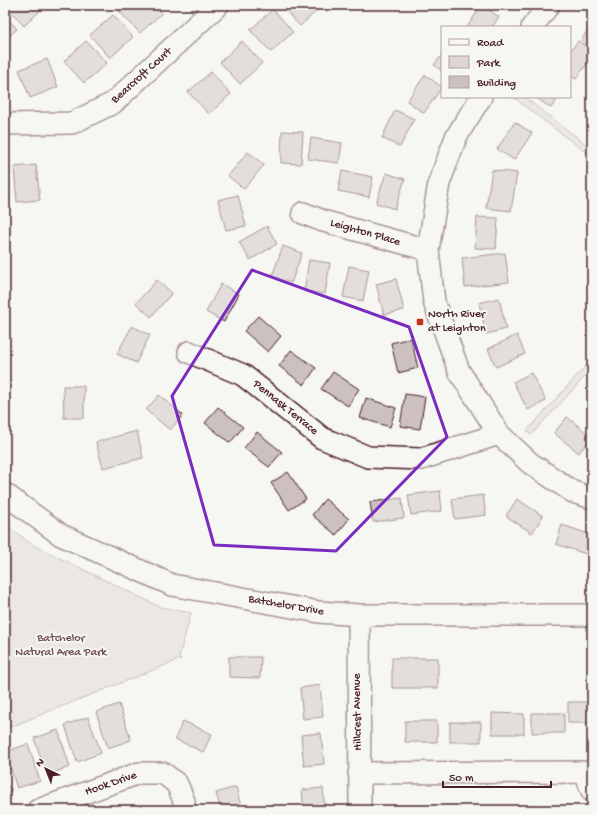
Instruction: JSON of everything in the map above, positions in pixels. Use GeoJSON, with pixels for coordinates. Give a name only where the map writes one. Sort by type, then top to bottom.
{"type":"FeatureCollection","features":[{"type":"Feature","properties":{"kind":"street","name":"Bearcroft Court"},"geometry":{"type":"LineString","coordinates":[[5,124],[72,123],[113,103],[218,5]]}},
{"type":"Feature","properties":{"kind":"street"},"geometry":{"type":"LineString","coordinates":[[533,26],[549,5]]}},
{"type":"Feature","properties":{"kind":"street"},"geometry":{"type":"LineString","coordinates":[[480,98],[456,137],[439,183],[428,250],[434,302],[459,371],[499,434],[530,463],[573,492],[592,498]]}},
{"type":"Feature","properties":{"kind":"street","name":"Leighton Place"},"geometry":{"type":"LineString","coordinates":[[303,213],[323,221],[428,250]]}},
{"type":"Feature","properties":{"kind":"street","name":"Pennask Terrace"},"geometry":{"type":"LineString","coordinates":[[189,352],[243,375],[322,438],[368,457],[421,459],[499,434]]}},
{"type":"Feature","properties":{"kind":"street","name":"Batchelor Drive"},"geometry":{"type":"LineString","coordinates":[[5,494],[61,535],[172,585],[319,612],[359,615],[592,615]]}},
{"type":"Feature","properties":{"kind":"street","name":"Hillcrest Avenue"},"geometry":{"type":"LineString","coordinates":[[359,615],[360,810]]}},
{"type":"Feature","properties":{"kind":"street"},"geometry":{"type":"LineString","coordinates":[[359,773],[585,772],[592,790]]}},
{"type":"Feature","properties":{"kind":"street","name":"Hook Drive"},"geometry":{"type":"LineString","coordinates":[[38,810],[139,773],[163,773],[177,784],[184,802],[184,810]]}},
{"type":"Feature","properties":{"kind":"highlighted area"},"geometry":{"type":"Polygon","coordinates":[[[252,270],[409,327],[447,437],[336,551],[214,545],[172,396],[252,270]]]}},
{"type":"Feature","properties":{"kind":"green space"},"geometry":{"type":"Polygon","coordinates":[[[514,98],[525,98],[592,149],[592,157],[514,98]]]}},
{"type":"Feature","properties":{"kind":"green space"},"geometry":{"type":"Polygon","coordinates":[[[592,359],[592,369],[531,435],[527,431],[592,359]]]}},
{"type":"Feature","properties":{"kind":"green space","name":"Batchelor Natural Area Park"},"geometry":{"type":"Polygon","coordinates":[[[5,524],[31,544],[160,607],[191,613],[179,657],[181,659],[5,729],[5,524]]]}},
{"type":"Feature","properties":{"kind":"building"},"geometry":{"type":"Polygon","coordinates":[[[5,5],[46,5],[24,26],[5,5]]]}},
{"type":"Feature","properties":{"kind":"building"},"geometry":{"type":"Polygon","coordinates":[[[126,5],[155,5],[162,13],[140,33],[119,11],[126,5]]]}},
{"type":"Feature","properties":{"kind":"building"},"geometry":{"type":"Polygon","coordinates":[[[280,5],[321,5],[322,6],[300,26],[280,5]]]}},
{"type":"Feature","properties":{"kind":"building"},"geometry":{"type":"Polygon","coordinates":[[[482,5],[499,17],[493,26],[468,26],[482,5]]]}},
{"type":"Feature","properties":{"kind":"building"},"geometry":{"type":"Polygon","coordinates":[[[273,9],[293,32],[271,52],[250,30],[273,9]]]}},
{"type":"Feature","properties":{"kind":"building"},"geometry":{"type":"Polygon","coordinates":[[[113,15],[133,37],[110,58],[90,35],[113,15]]]}},
{"type":"Feature","properties":{"kind":"building"},"geometry":{"type":"Polygon","coordinates":[[[5,16],[17,29],[5,40],[5,16]]]}},
{"type":"Feature","properties":{"kind":"building"},"geometry":{"type":"Polygon","coordinates":[[[592,24],[592,49],[581,40],[592,24]]]}},
{"type":"Feature","properties":{"kind":"building"},"geometry":{"type":"Polygon","coordinates":[[[86,41],[107,63],[84,83],[64,61],[86,41]]]}},
{"type":"Feature","properties":{"kind":"building"},"geometry":{"type":"Polygon","coordinates":[[[242,41],[262,63],[240,84],[220,62],[242,41]]]}},
{"type":"Feature","properties":{"kind":"building"},"geometry":{"type":"Polygon","coordinates":[[[578,41],[592,51],[592,57],[576,79],[571,76],[571,51],[578,41]]]}},
{"type":"Feature","properties":{"kind":"building"},"geometry":{"type":"Polygon","coordinates":[[[441,56],[441,70],[434,65],[441,56]]]}},
{"type":"Feature","properties":{"kind":"building"},"geometry":{"type":"Polygon","coordinates":[[[47,59],[58,87],[30,98],[19,70],[47,59]]]}},
{"type":"Feature","properties":{"kind":"building"},"geometry":{"type":"Polygon","coordinates":[[[211,72],[231,94],[209,114],[188,92],[211,72]]]}},
{"type":"Feature","properties":{"kind":"building"},"geometry":{"type":"Polygon","coordinates":[[[425,75],[441,86],[424,113],[407,101],[425,75]]]}},
{"type":"Feature","properties":{"kind":"building"},"geometry":{"type":"Polygon","coordinates":[[[536,98],[558,98],[551,108],[536,98]]]}},
{"type":"Feature","properties":{"kind":"building"},"geometry":{"type":"Polygon","coordinates":[[[395,110],[414,119],[400,147],[382,138],[395,110]]]}},
{"type":"Feature","properties":{"kind":"building"},"geometry":{"type":"Polygon","coordinates":[[[515,122],[532,133],[514,160],[497,149],[515,122]]]}},
{"type":"Feature","properties":{"kind":"building"},"geometry":{"type":"Polygon","coordinates":[[[282,131],[303,132],[301,164],[281,163],[282,131]]]}},
{"type":"Feature","properties":{"kind":"building"},"geometry":{"type":"Polygon","coordinates":[[[311,138],[342,143],[339,163],[308,159],[311,138]]]}},
{"type":"Feature","properties":{"kind":"building"},"geometry":{"type":"Polygon","coordinates":[[[248,152],[264,165],[244,189],[228,176],[248,152]]]}},
{"type":"Feature","properties":{"kind":"building"},"geometry":{"type":"Polygon","coordinates":[[[36,165],[40,200],[17,202],[14,167],[36,165]]]}},
{"type":"Feature","properties":{"kind":"building"},"geometry":{"type":"Polygon","coordinates":[[[492,170],[517,173],[511,211],[486,208],[492,170]]]}},
{"type":"Feature","properties":{"kind":"building"},"geometry":{"type":"Polygon","coordinates":[[[342,171],[373,177],[369,197],[338,191],[342,171]]]}},
{"type":"Feature","properties":{"kind":"building"},"geometry":{"type":"Polygon","coordinates":[[[386,173],[405,179],[395,209],[376,203],[386,173]]]}},
{"type":"Feature","properties":{"kind":"building"},"geometry":{"type":"Polygon","coordinates":[[[238,195],[246,226],[226,230],[218,200],[238,195]]]}},
{"type":"Feature","properties":{"kind":"building"},"geometry":{"type":"Polygon","coordinates":[[[477,217],[498,218],[496,249],[475,248],[477,217]]]}},
{"type":"Feature","properties":{"kind":"building"},"geometry":{"type":"Polygon","coordinates":[[[267,226],[277,244],[250,260],[239,242],[267,226]]]}},
{"type":"Feature","properties":{"kind":"building"},"geometry":{"type":"Polygon","coordinates":[[[283,246],[302,253],[291,283],[272,276],[283,246]]]}},
{"type":"Feature","properties":{"kind":"building"},"geometry":{"type":"Polygon","coordinates":[[[505,253],[509,282],[465,287],[462,258],[505,253]]]}},
{"type":"Feature","properties":{"kind":"building"},"geometry":{"type":"Polygon","coordinates":[[[309,260],[330,263],[325,294],[304,291],[309,260]]]}},
{"type":"Feature","properties":{"kind":"building"},"geometry":{"type":"Polygon","coordinates":[[[349,266],[369,270],[363,301],[343,297],[349,266]]]}},
{"type":"Feature","properties":{"kind":"building"},"geometry":{"type":"Polygon","coordinates":[[[396,279],[404,310],[384,315],[376,284],[396,279]]]}},
{"type":"Feature","properties":{"kind":"building"},"geometry":{"type":"Polygon","coordinates":[[[157,280],[172,293],[151,317],[136,303],[157,280]]]}},
{"type":"Feature","properties":{"kind":"building"},"geometry":{"type":"Polygon","coordinates":[[[221,284],[239,294],[224,322],[206,312],[221,284]]]}},
{"type":"Feature","properties":{"kind":"building"},"geometry":{"type":"Polygon","coordinates":[[[499,298],[506,329],[486,334],[479,303],[499,298]]]}},
{"type":"Feature","properties":{"kind":"building"},"geometry":{"type":"Polygon","coordinates":[[[258,316],[281,336],[268,352],[244,331],[258,316]]]}},
{"type":"Feature","properties":{"kind":"building"},"geometry":{"type":"Polygon","coordinates":[[[132,326],[150,335],[136,363],[117,354],[132,326]]]}},
{"type":"Feature","properties":{"kind":"building"},"geometry":{"type":"Polygon","coordinates":[[[517,335],[525,354],[496,367],[488,349],[517,335]]]}},
{"type":"Feature","properties":{"kind":"building"},"geometry":{"type":"Polygon","coordinates":[[[411,338],[418,368],[398,373],[391,343],[411,338]]]}},
{"type":"Feature","properties":{"kind":"building"},"geometry":{"type":"Polygon","coordinates":[[[291,350],[316,368],[304,385],[279,366],[291,350]]]}},
{"type":"Feature","properties":{"kind":"building"},"geometry":{"type":"Polygon","coordinates":[[[333,372],[359,389],[348,406],[321,389],[333,372]]]}},
{"type":"Feature","properties":{"kind":"building"},"geometry":{"type":"Polygon","coordinates":[[[531,373],[546,401],[528,410],[513,382],[531,373]]]}},
{"type":"Feature","properties":{"kind":"building"},"geometry":{"type":"Polygon","coordinates":[[[63,386],[84,386],[84,418],[64,418],[63,386]]]}},
{"type":"Feature","properties":{"kind":"building"},"geometry":{"type":"Polygon","coordinates":[[[405,394],[425,397],[420,429],[400,426],[405,394]]]}},
{"type":"Feature","properties":{"kind":"building"},"geometry":{"type":"Polygon","coordinates":[[[159,395],[183,415],[170,430],[146,410],[159,395]]]}},
{"type":"Feature","properties":{"kind":"building"},"geometry":{"type":"Polygon","coordinates":[[[366,398],[396,408],[390,427],[360,418],[366,398]]]}},
{"type":"Feature","properties":{"kind":"building"},"geometry":{"type":"Polygon","coordinates":[[[218,407],[243,427],[230,443],[205,423],[218,407]]]}},
{"type":"Feature","properties":{"kind":"building"},"geometry":{"type":"Polygon","coordinates":[[[567,417],[592,437],[579,453],[554,433],[567,417]]]}},
{"type":"Feature","properties":{"kind":"building"},"geometry":{"type":"Polygon","coordinates":[[[137,431],[143,458],[103,468],[96,442],[137,431]]]}},
{"type":"Feature","properties":{"kind":"building"},"geometry":{"type":"Polygon","coordinates":[[[257,432],[282,452],[269,467],[244,448],[257,432]]]}},
{"type":"Feature","properties":{"kind":"building"},"geometry":{"type":"Polygon","coordinates":[[[288,472],[306,499],[289,510],[271,483],[288,472]]]}},
{"type":"Feature","properties":{"kind":"building"},"geometry":{"type":"Polygon","coordinates":[[[440,491],[442,511],[411,515],[408,495],[440,491]]]}},
{"type":"Feature","properties":{"kind":"building"},"geometry":{"type":"Polygon","coordinates":[[[483,495],[486,515],[455,519],[452,499],[483,495]]]}},
{"type":"Feature","properties":{"kind":"building"},"geometry":{"type":"Polygon","coordinates":[[[402,498],[404,518],[373,522],[370,502],[402,498]]]}},
{"type":"Feature","properties":{"kind":"building"},"geometry":{"type":"Polygon","coordinates":[[[325,499],[349,519],[336,535],[312,515],[325,499]]]}},
{"type":"Feature","properties":{"kind":"building"},"geometry":{"type":"Polygon","coordinates":[[[517,499],[543,516],[532,533],[506,516],[517,499]]]}},
{"type":"Feature","properties":{"kind":"building"},"geometry":{"type":"Polygon","coordinates":[[[562,525],[592,535],[586,554],[556,544],[562,525]]]}},
{"type":"Feature","properties":{"kind":"building"},"geometry":{"type":"Polygon","coordinates":[[[229,657],[261,657],[260,678],[229,677],[229,657]]]}},
{"type":"Feature","properties":{"kind":"building"},"geometry":{"type":"Polygon","coordinates":[[[392,658],[438,658],[438,688],[392,688],[392,658]]]}},
{"type":"Feature","properties":{"kind":"building"},"geometry":{"type":"Polygon","coordinates":[[[320,685],[323,717],[303,719],[300,688],[320,685]]]}},
{"type":"Feature","properties":{"kind":"building"},"geometry":{"type":"Polygon","coordinates":[[[568,702],[592,702],[592,723],[568,723],[568,702]]]}},
{"type":"Feature","properties":{"kind":"building"},"geometry":{"type":"Polygon","coordinates":[[[119,704],[131,740],[108,748],[96,712],[119,704]]]}},
{"type":"Feature","properties":{"kind":"building"},"geometry":{"type":"Polygon","coordinates":[[[492,713],[524,714],[524,734],[492,734],[492,713]]]}},
{"type":"Feature","properties":{"kind":"building"},"geometry":{"type":"Polygon","coordinates":[[[532,713],[564,713],[564,733],[532,733],[532,713]]]}},
{"type":"Feature","properties":{"kind":"building"},"geometry":{"type":"Polygon","coordinates":[[[88,717],[101,753],[77,762],[65,725],[88,717]]]}},
{"type":"Feature","properties":{"kind":"building"},"geometry":{"type":"Polygon","coordinates":[[[183,721],[212,734],[203,752],[175,739],[183,721]]]}},
{"type":"Feature","properties":{"kind":"building"},"geometry":{"type":"Polygon","coordinates":[[[405,721],[437,721],[437,742],[405,742],[405,721]]]}},
{"type":"Feature","properties":{"kind":"building"},"geometry":{"type":"Polygon","coordinates":[[[450,722],[481,722],[481,742],[450,742],[450,722]]]}},
{"type":"Feature","properties":{"kind":"building"},"geometry":{"type":"Polygon","coordinates":[[[58,730],[70,767],[47,775],[34,738],[58,730]]]}},
{"type":"Feature","properties":{"kind":"building"},"geometry":{"type":"Polygon","coordinates":[[[321,733],[324,764],[304,766],[301,735],[321,733]]]}},
{"type":"Feature","properties":{"kind":"building"},"geometry":{"type":"Polygon","coordinates":[[[28,744],[40,781],[17,788],[5,752],[28,744]]]}},
{"type":"Feature","properties":{"kind":"building"},"geometry":{"type":"Polygon","coordinates":[[[5,783],[12,790],[5,797],[5,783]]]}},
{"type":"Feature","properties":{"kind":"building"},"geometry":{"type":"Polygon","coordinates":[[[236,787],[242,810],[221,810],[216,793],[236,787]]]}},
{"type":"Feature","properties":{"kind":"building"},"geometry":{"type":"Polygon","coordinates":[[[323,788],[325,810],[304,810],[302,790],[323,788]]]}},
{"type":"Feature","properties":{"kind":"building"},"geometry":{"type":"Polygon","coordinates":[[[481,808],[481,810],[449,809],[481,808]]]}},
{"type":"Feature","properties":{"kind":"place","name":"North River at Leighton"},"geometry":{"type":"Point","coordinates":[420,322]}}]}
